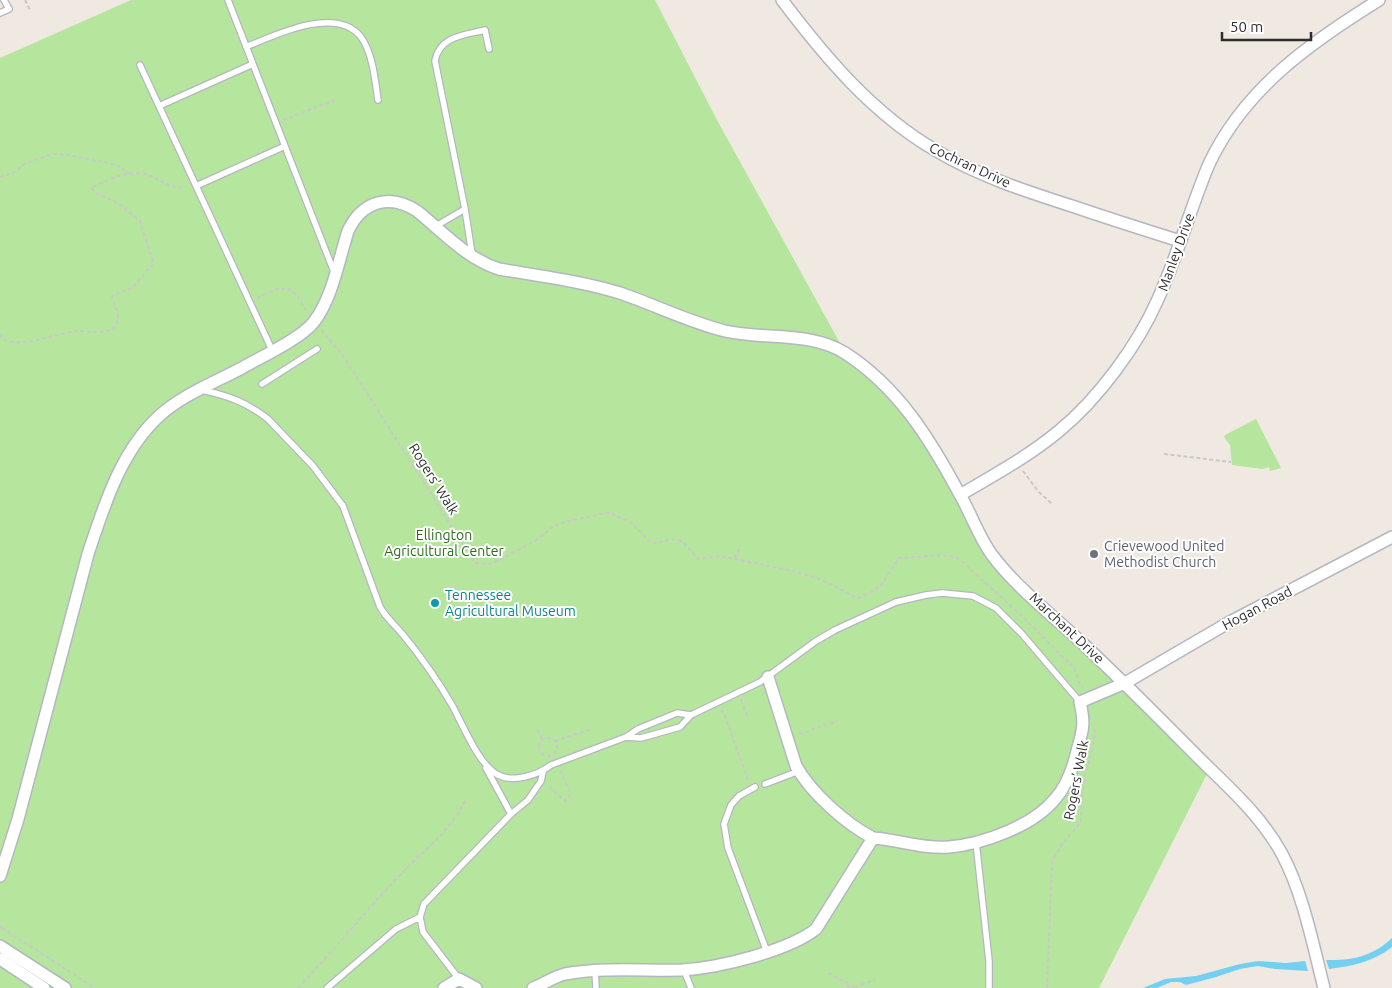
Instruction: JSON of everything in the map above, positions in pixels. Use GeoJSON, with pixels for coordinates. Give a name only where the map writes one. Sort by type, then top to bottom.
{"type":"FeatureCollection","features":[{"type":"Feature","properties":{"kind":"street","name":"Cochran Drive"},"geometry":{"type":"LineString","coordinates":[[782,0],[859,91],[895,122],[934,150],[971,169],[1014,186],[1180,241]]}},
{"type":"Feature","properties":{"kind":"street","name":"Manley Drive"},"geometry":{"type":"LineString","coordinates":[[960,494],[1017,461],[1058,431],[1082,409],[1126,355],[1155,306],[1215,151],[1251,100],[1292,60],[1379,0]]}},
{"type":"Feature","properties":{"kind":"street","name":"Marchant Drive"},"geometry":{"type":"LineString","coordinates":[[314,322],[324,306],[352,224],[361,213],[376,203],[391,201],[408,205],[472,256],[488,266],[585,284],[618,293],[706,326],[728,332],[805,340],[827,345],[846,354],[871,373],[905,406],[919,425],[960,494],[984,544],[998,562],[1125,683],[1230,788],[1258,819],[1273,839],[1293,876],[1324,988]]}},
{"type":"Feature","properties":{"kind":"street"},"geometry":{"type":"LineString","coordinates":[[0,876],[18,818],[88,554],[113,484],[128,454],[141,435],[159,416],[200,390],[306,331],[314,322]]}},
{"type":"Feature","properties":{"kind":"street","name":"Hogan Road"},"geometry":{"type":"LineString","coordinates":[[1086,700],[1125,683],[1228,623],[1392,537]]}},
{"type":"Feature","properties":{"kind":"street"},"geometry":{"type":"LineString","coordinates":[[768,677],[799,771],[815,792],[829,806],[873,838],[928,847],[976,842],[1024,823],[1044,810],[1064,787],[1074,762],[1084,728],[1086,700]]}},
{"type":"Feature","properties":{"kind":"street"},"geometry":{"type":"LineString","coordinates":[[533,988],[557,976],[595,970],[684,970],[728,962],[767,952],[805,936],[816,928],[873,838]]}},
{"type":"Feature","properties":{"kind":"street"},"geometry":{"type":"LineString","coordinates":[[0,946],[65,988]]}},
{"type":"Feature","properties":{"kind":"street"},"geometry":{"type":"LineString","coordinates":[[0,959],[44,988]]}},
{"type":"Feature","properties":{"kind":"street"},"geometry":{"type":"LineString","coordinates":[[444,988],[459,979],[476,988]]}},
{"type":"Feature","properties":{"kind":"lane"},"geometry":{"type":"LineString","coordinates":[[0,13],[8,9],[4,0]]}},
{"type":"Feature","properties":{"kind":"lane"},"geometry":{"type":"LineString","coordinates":[[228,0],[335,274]]}},
{"type":"Feature","properties":{"kind":"lane"},"geometry":{"type":"LineString","coordinates":[[246,47],[298,26],[328,24],[348,26],[355,31],[366,45],[375,79],[378,100]]}},
{"type":"Feature","properties":{"kind":"lane"},"geometry":{"type":"LineString","coordinates":[[472,256],[465,209],[436,61],[440,48],[444,43],[456,37],[485,30],[488,50]]}},
{"type":"Feature","properties":{"kind":"lane"},"geometry":{"type":"LineString","coordinates":[[159,106],[253,64]]}},
{"type":"Feature","properties":{"kind":"lane"},"geometry":{"type":"LineString","coordinates":[[140,65],[272,350]]}},
{"type":"Feature","properties":{"kind":"lane"},"geometry":{"type":"LineString","coordinates":[[194,185],[285,146]]}},
{"type":"Feature","properties":{"kind":"lane"},"geometry":{"type":"LineString","coordinates":[[436,226],[465,209]]}},
{"type":"Feature","properties":{"kind":"lane"},"geometry":{"type":"LineString","coordinates":[[262,384],[317,348]]}},
{"type":"Feature","properties":{"kind":"lane"},"geometry":{"type":"LineString","coordinates":[[200,390],[236,399],[260,413],[313,466],[345,510],[384,615],[403,634],[429,669],[451,704],[511,814]]}},
{"type":"Feature","properties":{"kind":"lane"},"geometry":{"type":"LineString","coordinates":[[626,737],[640,738],[680,727],[691,715],[739,693],[768,677],[816,641],[896,602],[934,594],[963,594],[981,599],[996,608],[1086,700]]}},
{"type":"Feature","properties":{"kind":"lane"},"geometry":{"type":"LineString","coordinates":[[484,764],[508,779],[543,772],[557,763],[626,737],[638,729],[677,713],[691,715]]}},
{"type":"Feature","properties":{"kind":"lane"},"geometry":{"type":"LineString","coordinates":[[765,784],[799,771]]}},
{"type":"Feature","properties":{"kind":"lane"},"geometry":{"type":"LineString","coordinates":[[459,979],[423,932],[420,917],[424,904],[511,814],[528,800],[541,781],[543,772]]}},
{"type":"Feature","properties":{"kind":"lane"},"geometry":{"type":"LineString","coordinates":[[753,787],[739,796],[732,805],[724,824],[728,848],[767,952]]}},
{"type":"Feature","properties":{"kind":"lane"},"geometry":{"type":"LineString","coordinates":[[976,842],[989,960],[989,988]]}},
{"type":"Feature","properties":{"kind":"lane"},"geometry":{"type":"LineString","coordinates":[[327,988],[396,930],[420,917]]}},
{"type":"Feature","properties":{"kind":"lane"},"geometry":{"type":"LineString","coordinates":[[595,970],[596,988]]}},
{"type":"Feature","properties":{"kind":"lane"},"geometry":{"type":"LineString","coordinates":[[684,970],[691,988]]}},
{"type":"Feature","properties":{"kind":"path"},"geometry":{"type":"LineString","coordinates":[[25,0],[30,10]]}},
{"type":"Feature","properties":{"kind":"path"},"geometry":{"type":"LineString","coordinates":[[276,122],[334,100]]}},
{"type":"Feature","properties":{"kind":"path"},"geometry":{"type":"LineString","coordinates":[[0,177],[13,173],[26,163],[52,154],[68,155],[117,165],[130,174]]}},
{"type":"Feature","properties":{"kind":"path"},"geometry":{"type":"LineString","coordinates":[[0,334],[3,341],[22,343],[72,332],[104,332],[110,330],[116,325],[118,318],[117,310],[112,300],[114,295],[132,288],[152,266],[153,262],[140,221],[118,204],[96,193],[91,188],[108,180],[137,173],[178,189],[194,185]]}},
{"type":"Feature","properties":{"kind":"path","name":"Rogers’ Walk"},"geometry":{"type":"LineString","coordinates":[[249,301],[277,289],[290,289],[298,297],[314,322],[342,354],[475,563],[490,564],[500,560],[538,540],[551,528],[562,523],[611,513],[632,522],[652,543],[659,543],[673,538],[682,542],[698,559],[720,556],[789,570],[814,577],[859,598],[881,585],[899,558],[944,555],[958,558],[1026,620],[1075,669],[1086,700]]}},
{"type":"Feature","properties":{"kind":"path"},"geometry":{"type":"LineString","coordinates":[[1164,454],[1231,462]]}},
{"type":"Feature","properties":{"kind":"path"},"geometry":{"type":"LineString","coordinates":[[1017,461],[1038,491],[1053,505]]}},
{"type":"Feature","properties":{"kind":"path"},"geometry":{"type":"LineString","coordinates":[[731,558],[738,553],[740,545]]}},
{"type":"Feature","properties":{"kind":"path"},"geometry":{"type":"LineString","coordinates":[[739,693],[748,719]]}},
{"type":"Feature","properties":{"kind":"path"},"geometry":{"type":"LineString","coordinates":[[719,702],[753,787]]}},
{"type":"Feature","properties":{"kind":"path"},"geometry":{"type":"LineString","coordinates":[[787,738],[837,721]]}},
{"type":"Feature","properties":{"kind":"path","name":"Rogers’ Walk"},"geometry":{"type":"LineString","coordinates":[[1047,988],[1052,862],[1062,844],[1081,822],[1082,794],[1093,748],[1095,724]]}},
{"type":"Feature","properties":{"kind":"path"},"geometry":{"type":"LineString","coordinates":[[555,741],[557,746],[553,754],[547,756],[542,753],[540,743],[543,740],[549,738],[555,741],[592,729]]}},
{"type":"Feature","properties":{"kind":"path"},"geometry":{"type":"LineString","coordinates":[[537,730],[543,740]]}},
{"type":"Feature","properties":{"kind":"path"},"geometry":{"type":"LineString","coordinates":[[541,781],[562,800],[567,800],[571,795],[557,763]]}},
{"type":"Feature","properties":{"kind":"path"},"geometry":{"type":"LineString","coordinates":[[298,988],[401,874],[446,831],[466,799]]}},
{"type":"Feature","properties":{"kind":"path"},"geometry":{"type":"LineString","coordinates":[[1,928],[95,988]]}},
{"type":"Feature","properties":{"kind":"path"},"geometry":{"type":"LineString","coordinates":[[828,973],[855,988],[875,980]]}},
{"type":"Feature","properties":{"kind":"green space","name":"Ellington Agricultural Center"},"geometry":{"type":"Polygon","coordinates":[[[131,0],[655,0],[717,120],[846,354],[905,406],[984,544],[1210,768],[1099,988],[0,988],[0,58],[131,0]]]}},
{"type":"Feature","properties":{"kind":"green space"},"geometry":{"type":"Polygon","coordinates":[[[1256,419],[1281,468],[1270,471],[1269,467],[1262,469],[1232,465],[1230,445],[1224,437],[1225,435],[1256,419]]]}},
{"type":"Feature","properties":{"kind":"water"},"geometry":{"type":"Polygon","coordinates":[[[1392,938],[1392,947],[1370,960],[1329,969],[1326,960],[1345,960],[1362,956],[1377,949],[1392,938]]]}},
{"type":"Feature","properties":{"kind":"water"},"geometry":{"type":"Polygon","coordinates":[[[1258,961],[1286,963],[1305,961],[1308,971],[1258,966],[1240,969],[1186,985],[1180,982],[1171,982],[1157,988],[1143,988],[1165,979],[1196,976],[1258,961]]]}},
{"type":"Feature","properties":{"kind":"place","name":"Crievewood United Methodist Church"},"geometry":{"type":"Point","coordinates":[1094,554]}},
{"type":"Feature","properties":{"kind":"place","name":"Tennessee Agricultural Museum"},"geometry":{"type":"Point","coordinates":[435,603]}}]}
